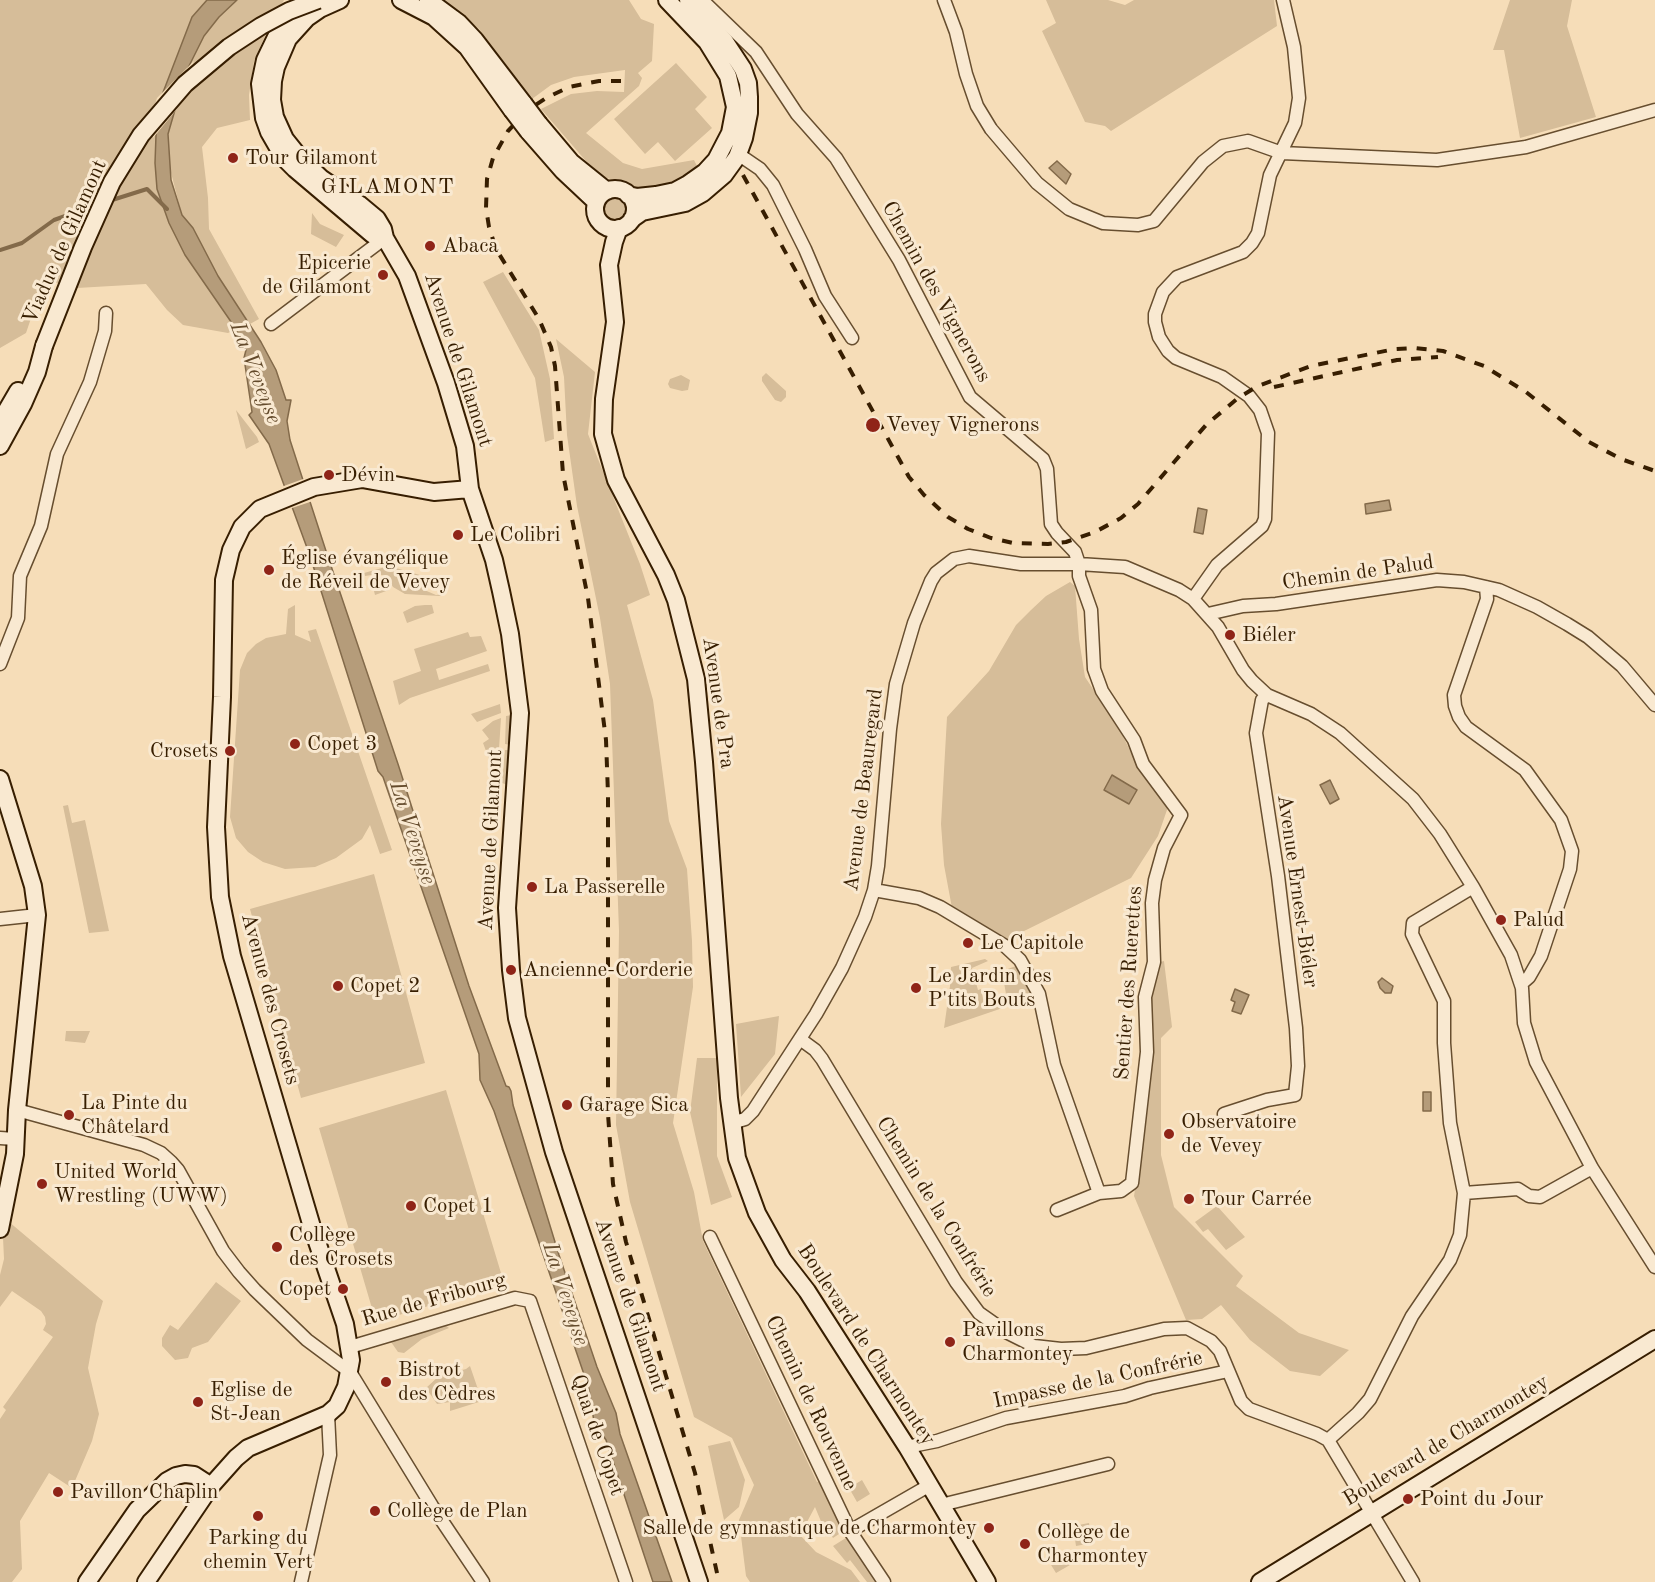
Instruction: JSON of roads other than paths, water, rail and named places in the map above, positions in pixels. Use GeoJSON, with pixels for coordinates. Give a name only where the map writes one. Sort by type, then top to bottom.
{"type":"FeatureCollection","features":[{"type":"Feature","properties":{"kind":"street","name":"Viaduc de Gilamont"},"geometry":{"type":"LineString","coordinates":[[3,434],[37,372],[44,346],[82,247],[112,182],[141,135],[185,84],[229,47],[289,11],[318,0]]}},
{"type":"Feature","properties":{"kind":"street","name":"Avenue de Gilamont"},"geometry":{"type":"LineString","coordinates":[[340,0],[307,18],[288,39],[276,66],[273,81],[272,100],[275,117],[285,139],[301,159],[377,219],[383,229],[385,238],[407,276],[447,387],[465,446],[470,489],[494,561],[510,634],[520,713],[507,909],[510,970],[518,1018],[554,1152],[699,1582]]}},
{"type":"Feature","properties":{"kind":"street"},"geometry":{"type":"LineString","coordinates":[[401,0],[434,17],[467,47],[534,127],[563,171],[602,196]]}},
{"type":"Feature","properties":{"kind":"street"},"geometry":{"type":"LineString","coordinates":[[428,0],[476,39],[518,107]]}},
{"type":"Feature","properties":{"kind":"street"},"geometry":{"type":"LineString","coordinates":[[602,196],[618,190],[637,197],[656,195],[688,184],[717,160],[730,133],[735,107],[728,76],[707,42],[667,0]]}},
{"type":"Feature","properties":{"kind":"street"},"geometry":{"type":"LineString","coordinates":[[602,196],[596,214],[601,224],[608,228],[626,224],[640,213],[685,203],[703,194],[724,175],[738,154],[749,113],[748,83],[743,69],[724,39],[688,0]]}},
{"type":"Feature","properties":{"kind":"street","name":"Chemin des Vignerons"},"geometry":{"type":"LineString","coordinates":[[702,0],[756,52],[797,114],[836,158],[899,260],[970,397],[1043,459],[1047,469],[1051,524],[1075,552],[1079,564]]}},
{"type":"Feature","properties":{"kind":"street"},"geometry":{"type":"LineString","coordinates":[[944,0],[956,32],[977,106],[991,129],[1037,183],[1069,209],[1103,223],[1138,225],[1154,221],[1203,162],[1223,146],[1248,141],[1282,153],[1437,160],[1526,147],[1655,110]]}},
{"type":"Feature","properties":{"kind":"street"},"geometry":{"type":"LineString","coordinates":[[1193,599],[1218,565],[1262,526],[1265,519],[1268,433],[1260,410],[1249,396],[1222,377],[1176,358],[1165,347],[1155,322],[1156,306],[1162,292],[1177,277],[1233,258],[1243,252],[1252,243],[1261,225],[1270,175],[1295,123],[1299,98],[1294,47],[1283,0]]}},
{"type":"Feature","properties":{"kind":"street"},"geometry":{"type":"LineString","coordinates":[[302,3],[271,43],[265,60],[260,84],[264,118],[284,158],[295,169],[366,230],[373,235],[385,238]]}},
{"type":"Feature","properties":{"kind":"street"},"geometry":{"type":"LineString","coordinates":[[738,154],[760,169],[773,185],[805,249],[825,296],[852,338]]}},
{"type":"Feature","properties":{"kind":"street"},"geometry":{"type":"LineString","coordinates":[[626,224],[634,208],[628,195]]}},
{"type":"Feature","properties":{"kind":"street","name":"Avenue de Pra"},"geometry":{"type":"LineString","coordinates":[[601,224],[615,322],[604,399],[603,434],[616,480],[666,575],[676,600],[696,679],[732,1123]]}},
{"type":"Feature","properties":{"kind":"street","name":"Avenue de Pra"},"geometry":{"type":"LineString","coordinates":[[608,271],[612,249],[626,224]]}},
{"type":"Feature","properties":{"kind":"street"},"geometry":{"type":"LineString","coordinates":[[271,324],[385,238]]}},
{"type":"Feature","properties":{"kind":"street"},"geometry":{"type":"LineString","coordinates":[[0,664],[18,618],[20,576],[41,526],[57,454],[90,382],[105,331],[106,313]]}},
{"type":"Feature","properties":{"kind":"street","name":"Avenue des Crosets"},"geometry":{"type":"LineString","coordinates":[[350,1372],[350,1347],[340,1308],[312,1227],[225,928],[216,827],[222,698],[224,580],[231,550],[242,527],[260,509],[304,490],[349,479],[372,479],[434,492],[470,489]]}},
{"type":"Feature","properties":{"kind":"street","name":"Avenue de Beauregard"},"geometry":{"type":"LineString","coordinates":[[732,1123],[745,1119],[753,1111],[800,1039],[842,968],[865,916],[874,890],[878,866],[896,684],[914,623],[931,581],[942,566],[960,557],[978,557],[1021,564],[1125,567],[1179,590],[1193,599],[1218,627],[1251,681],[1267,695]]}},
{"type":"Feature","properties":{"kind":"street","name":"Sentier des Ruerettes"},"geometry":{"type":"LineString","coordinates":[[1079,564],[1079,576],[1092,610],[1094,669],[1102,691],[1134,740],[1143,765],[1181,815],[1164,848],[1155,880],[1152,903],[1154,962],[1145,997],[1147,1052],[1132,1183],[1121,1191],[1099,1193]]}},
{"type":"Feature","properties":{"kind":"street","name":"Chemin de Palud"},"geometry":{"type":"LineString","coordinates":[[1208,614],[1243,606],[1276,604],[1437,580],[1464,582],[1486,587],[1537,607],[1588,637],[1622,666],[1655,705]]}},
{"type":"Feature","properties":{"kind":"street"},"geometry":{"type":"LineString","coordinates":[[1486,587],[1487,599],[1454,695],[1455,706],[1467,728],[1525,770],[1561,820],[1572,851],[1570,869],[1541,956],[1529,977],[1521,984]]}},
{"type":"Feature","properties":{"kind":"street"},"geometry":{"type":"LineString","coordinates":[[1267,695],[1311,714],[1340,733],[1406,792],[1440,834],[1507,944],[1521,984],[1524,1023],[1536,1062],[1592,1168],[1655,1267]]}},
{"type":"Feature","properties":{"kind":"street","name":"Avenue Ernest-Biéler"},"geometry":{"type":"LineString","coordinates":[[1224,1114],[1267,1100],[1295,1095],[1298,1066],[1296,1028],[1278,876],[1256,733],[1262,700],[1267,695]]}},
{"type":"Feature","properties":{"kind":"street"},"geometry":{"type":"LineString","coordinates":[[0,779],[33,886],[37,915],[16,1110],[8,1138],[15,1154],[0,1228]]}},
{"type":"Feature","properties":{"kind":"street"},"geometry":{"type":"LineString","coordinates":[[1328,1440],[1370,1399],[1412,1316],[1450,1260],[1460,1235],[1464,1193],[1450,1123],[1444,1043],[1444,1001],[1412,934],[1413,923],[1473,886]]}},
{"type":"Feature","properties":{"kind":"street"},"geometry":{"type":"LineString","coordinates":[[874,890],[919,898],[940,907],[1005,946],[1020,960],[1039,994],[1054,1065],[1099,1193],[1057,1210]]}},
{"type":"Feature","properties":{"kind":"street"},"geometry":{"type":"LineString","coordinates":[[0,919],[37,915]]}},
{"type":"Feature","properties":{"kind":"street","name":"Chemin de la Confrérie"},"geometry":{"type":"LineString","coordinates":[[800,1039],[815,1050],[822,1059],[956,1282],[979,1313],[1006,1332],[1034,1346],[1061,1349],[1086,1348],[1164,1329],[1187,1328],[1211,1341],[1220,1351],[1228,1371]]}},
{"type":"Feature","properties":{"kind":"street"},"geometry":{"type":"LineString","coordinates":[[16,1110],[137,1143],[161,1153],[178,1170],[223,1251],[239,1272],[299,1332],[350,1372],[432,1506],[483,1582]]}},
{"type":"Feature","properties":{"kind":"street","name":"Boulevard de Charmontey"},"geometry":{"type":"LineString","coordinates":[[732,1123],[737,1158],[757,1213],[783,1260],[807,1291],[907,1447],[987,1582]]}},
{"type":"Feature","properties":{"kind":"street"},"geometry":{"type":"LineString","coordinates":[[1464,1193],[1518,1189],[1529,1197],[1540,1197],[1592,1168]]}},
{"type":"Feature","properties":{"kind":"street","name":"Chemin de Rouvenne"},"geometry":{"type":"LineString","coordinates":[[710,1237],[850,1531],[884,1582]]}},
{"type":"Feature","properties":{"kind":"street","name":"Rue de Fribourg"},"geometry":{"type":"LineString","coordinates":[[350,1347],[515,1298],[530,1301]]}},
{"type":"Feature","properties":{"kind":"street","name":"Quai de Copet"},"geometry":{"type":"LineString","coordinates":[[530,1301],[626,1582]]}},
{"type":"Feature","properties":{"kind":"street","name":"Boulevard de Charmontey"},"geometry":{"type":"LineString","coordinates":[[1260,1582],[1655,1338]]}},
{"type":"Feature","properties":{"kind":"street"},"geometry":{"type":"LineString","coordinates":[[1228,1371],[1241,1401],[1249,1408],[1328,1440],[1413,1582]]}},
{"type":"Feature","properties":{"kind":"street","name":"Impasse de la Confrérie"},"geometry":{"type":"LineString","coordinates":[[907,1447],[946,1438],[1006,1418],[1125,1396],[1150,1388],[1228,1371]]}},
{"type":"Feature","properties":{"kind":"street"},"geometry":{"type":"LineString","coordinates":[[146,1582],[226,1468],[248,1448],[328,1414],[341,1400],[350,1372]]}},
{"type":"Feature","properties":{"kind":"street"},"geometry":{"type":"LineString","coordinates":[[301,1582],[330,1455],[328,1414]]}},
{"type":"Feature","properties":{"kind":"street"},"geometry":{"type":"LineString","coordinates":[[941,1505],[1108,1464]]}},
{"type":"Feature","properties":{"kind":"street"},"geometry":{"type":"LineString","coordinates":[[87,1582],[137,1510],[167,1481],[185,1474],[194,1475],[212,1486]]}},
{"type":"Feature","properties":{"kind":"street"},"geometry":{"type":"LineString","coordinates":[[850,1531],[930,1485]]}},
{"type":"Feature","properties":{"kind":"water","name":"La Veveyse"},"geometry":{"type":"Polygon","coordinates":[[[207,0],[237,0],[204,36],[186,72],[168,134],[171,180],[182,215],[193,228],[218,276],[261,342],[276,370],[286,400],[291,400],[287,421],[290,440],[469,986],[506,1086],[511,1091],[513,1105],[559,1255],[597,1367],[616,1413],[620,1434],[672,1582],[653,1582],[606,1440],[594,1422],[589,1389],[494,1111],[480,1080],[479,1054],[383,777],[378,771],[310,556],[269,444],[249,415],[252,412],[244,358],[246,350],[236,329],[185,255],[169,223],[157,189],[155,163],[157,108],[192,17],[207,0]]]}},
{"type":"Feature","properties":{"kind":"water"},"geometry":{"type":"Polygon","coordinates":[[[1057,161],[1071,174],[1066,184],[1049,168],[1057,161]]]}},
{"type":"Feature","properties":{"kind":"water"},"geometry":{"type":"Polygon","coordinates":[[[1389,500],[1391,510],[1366,514],[1365,504],[1389,500]]]}},
{"type":"Feature","properties":{"kind":"water"},"geometry":{"type":"Polygon","coordinates":[[[1198,508],[1207,510],[1203,534],[1194,532],[1198,508]]]}},
{"type":"Feature","properties":{"kind":"water"},"geometry":{"type":"Polygon","coordinates":[[[1112,775],[1137,790],[1129,804],[1104,790],[1112,775]]]}},
{"type":"Feature","properties":{"kind":"water"},"geometry":{"type":"Polygon","coordinates":[[[1330,780],[1339,799],[1330,804],[1320,785],[1330,780]]]}},
{"type":"Feature","properties":{"kind":"water"},"geometry":{"type":"Polygon","coordinates":[[[1382,978],[1393,986],[1391,993],[1385,993],[1380,988],[1378,982],[1382,978]]]}},
{"type":"Feature","properties":{"kind":"water"},"geometry":{"type":"Polygon","coordinates":[[[1235,989],[1249,995],[1241,1014],[1232,1011],[1235,1002],[1231,1000],[1235,989]]]}},
{"type":"Feature","properties":{"kind":"water"},"geometry":{"type":"Polygon","coordinates":[[[1423,1092],[1431,1092],[1431,1111],[1423,1111],[1423,1092]]]}},
{"type":"Feature","properties":{"kind":"waterway"},"geometry":{"type":"LineString","coordinates":[[109,201],[147,189],[167,209]]}},
{"type":"Feature","properties":{"kind":"waterway"},"geometry":{"type":"LineString","coordinates":[[0,250],[22,243],[54,220],[96,205]]}},
{"type":"Feature","properties":{"kind":"railway"},"geometry":{"type":"LineString","coordinates":[[621,81],[599,81],[569,87],[528,110],[508,131],[493,158],[487,179],[486,208],[496,249],[539,319],[551,347],[555,366],[563,474],[588,598],[606,740],[608,1114],[613,1184],[626,1242],[695,1473],[719,1582]]}},
{"type":"Feature","properties":{"kind":"railway"},"geometry":{"type":"LineString","coordinates":[[743,175],[909,477],[924,495],[948,517],[968,529],[991,538],[1013,543],[1048,544],[1066,542],[1095,532],[1121,518],[1138,504],[1206,425],[1238,398],[1258,386],[1311,366],[1395,349],[1443,351],[1484,366],[1526,392],[1589,442],[1621,459],[1655,471]]}},
{"type":"Feature","properties":{"kind":"railway"},"geometry":{"type":"LineString","coordinates":[[1274,387],[1397,360],[1438,357]]}},
{"type":"Feature","properties":{"kind":"place","name":"Tour Gilamont"},"geometry":{"type":"Point","coordinates":[233,158]}},
{"type":"Feature","properties":{"kind":"place","name":"Abaca"},"geometry":{"type":"Point","coordinates":[430,246]}},
{"type":"Feature","properties":{"kind":"place","name":"Epicerie de Gilamont"},"geometry":{"type":"Point","coordinates":[383,275]}},
{"type":"Feature","properties":{"kind":"place","name":"Vevey Vignerons"},"geometry":{"type":"Point","coordinates":[873,425]}},
{"type":"Feature","properties":{"kind":"place","name":"Dévin"},"geometry":{"type":"Point","coordinates":[329,475]}},
{"type":"Feature","properties":{"kind":"place","name":"Le Colibri"},"geometry":{"type":"Point","coordinates":[458,535]}},
{"type":"Feature","properties":{"kind":"place","name":"Église évangélique de Réveil de Vevey"},"geometry":{"type":"Point","coordinates":[269,570]}},
{"type":"Feature","properties":{"kind":"place","name":"Biéler"},"geometry":{"type":"Point","coordinates":[1230,635]}},
{"type":"Feature","properties":{"kind":"place","name":"Copet 3"},"geometry":{"type":"Point","coordinates":[295,744]}},
{"type":"Feature","properties":{"kind":"place","name":"Crosets"},"geometry":{"type":"Point","coordinates":[230,751]}},
{"type":"Feature","properties":{"kind":"place","name":"La Passerelle"},"geometry":{"type":"Point","coordinates":[532,887]}},
{"type":"Feature","properties":{"kind":"place","name":"Palud"},"geometry":{"type":"Point","coordinates":[1501,920]}},
{"type":"Feature","properties":{"kind":"place","name":"Le Capitole"},"geometry":{"type":"Point","coordinates":[968,943]}},
{"type":"Feature","properties":{"kind":"place","name":"Ancienne-Corderie"},"geometry":{"type":"Point","coordinates":[511,970]}},
{"type":"Feature","properties":{"kind":"place","name":"Copet 2"},"geometry":{"type":"Point","coordinates":[338,986]}},
{"type":"Feature","properties":{"kind":"place","name":"Le Jardin des P'tits Bouts"},"geometry":{"type":"Point","coordinates":[916,988]}},
{"type":"Feature","properties":{"kind":"place","name":"Garage Sica"},"geometry":{"type":"Point","coordinates":[567,1105]}},
{"type":"Feature","properties":{"kind":"place","name":"La Pinte du Châtelard"},"geometry":{"type":"Point","coordinates":[69,1115]}},
{"type":"Feature","properties":{"kind":"place","name":"Observatoire de Vevey"},"geometry":{"type":"Point","coordinates":[1169,1134]}},
{"type":"Feature","properties":{"kind":"place","name":"United World Wrestling (UWW)"},"geometry":{"type":"Point","coordinates":[42,1184]}},
{"type":"Feature","properties":{"kind":"place","name":"Tour Carrée"},"geometry":{"type":"Point","coordinates":[1189,1199]}},
{"type":"Feature","properties":{"kind":"place","name":"Copet 1"},"geometry":{"type":"Point","coordinates":[411,1206]}},
{"type":"Feature","properties":{"kind":"place","name":"Collège des Crosets"},"geometry":{"type":"Point","coordinates":[277,1247]}},
{"type":"Feature","properties":{"kind":"place","name":"Copet"},"geometry":{"type":"Point","coordinates":[343,1289]}},
{"type":"Feature","properties":{"kind":"place","name":"Pavillons Charmontey"},"geometry":{"type":"Point","coordinates":[950,1342]}},
{"type":"Feature","properties":{"kind":"place","name":"Bistrot des Cèdres"},"geometry":{"type":"Point","coordinates":[386,1382]}},
{"type":"Feature","properties":{"kind":"place","name":"Eglise de St-Jean"},"geometry":{"type":"Point","coordinates":[198,1402]}},
{"type":"Feature","properties":{"kind":"place","name":"Pavillon Chaplin"},"geometry":{"type":"Point","coordinates":[58,1492]}},
{"type":"Feature","properties":{"kind":"place","name":"Point du Jour"},"geometry":{"type":"Point","coordinates":[1408,1499]}},
{"type":"Feature","properties":{"kind":"place","name":"Collège de Plan"},"geometry":{"type":"Point","coordinates":[375,1511]}},
{"type":"Feature","properties":{"kind":"place","name":"Parking du chemin Vert"},"geometry":{"type":"Point","coordinates":[258,1516]}},
{"type":"Feature","properties":{"kind":"place","name":"Salle de gymnastique de Charmontey"},"geometry":{"type":"Point","coordinates":[989,1528]}},
{"type":"Feature","properties":{"kind":"place","name":"Collège de Charmontey"},"geometry":{"type":"Point","coordinates":[1025,1544]}},
{"type":"Feature","properties":{"kind":"district","name":"GILAMONT"},"geometry":{"type":"Point","coordinates":[388,187]}}]}
